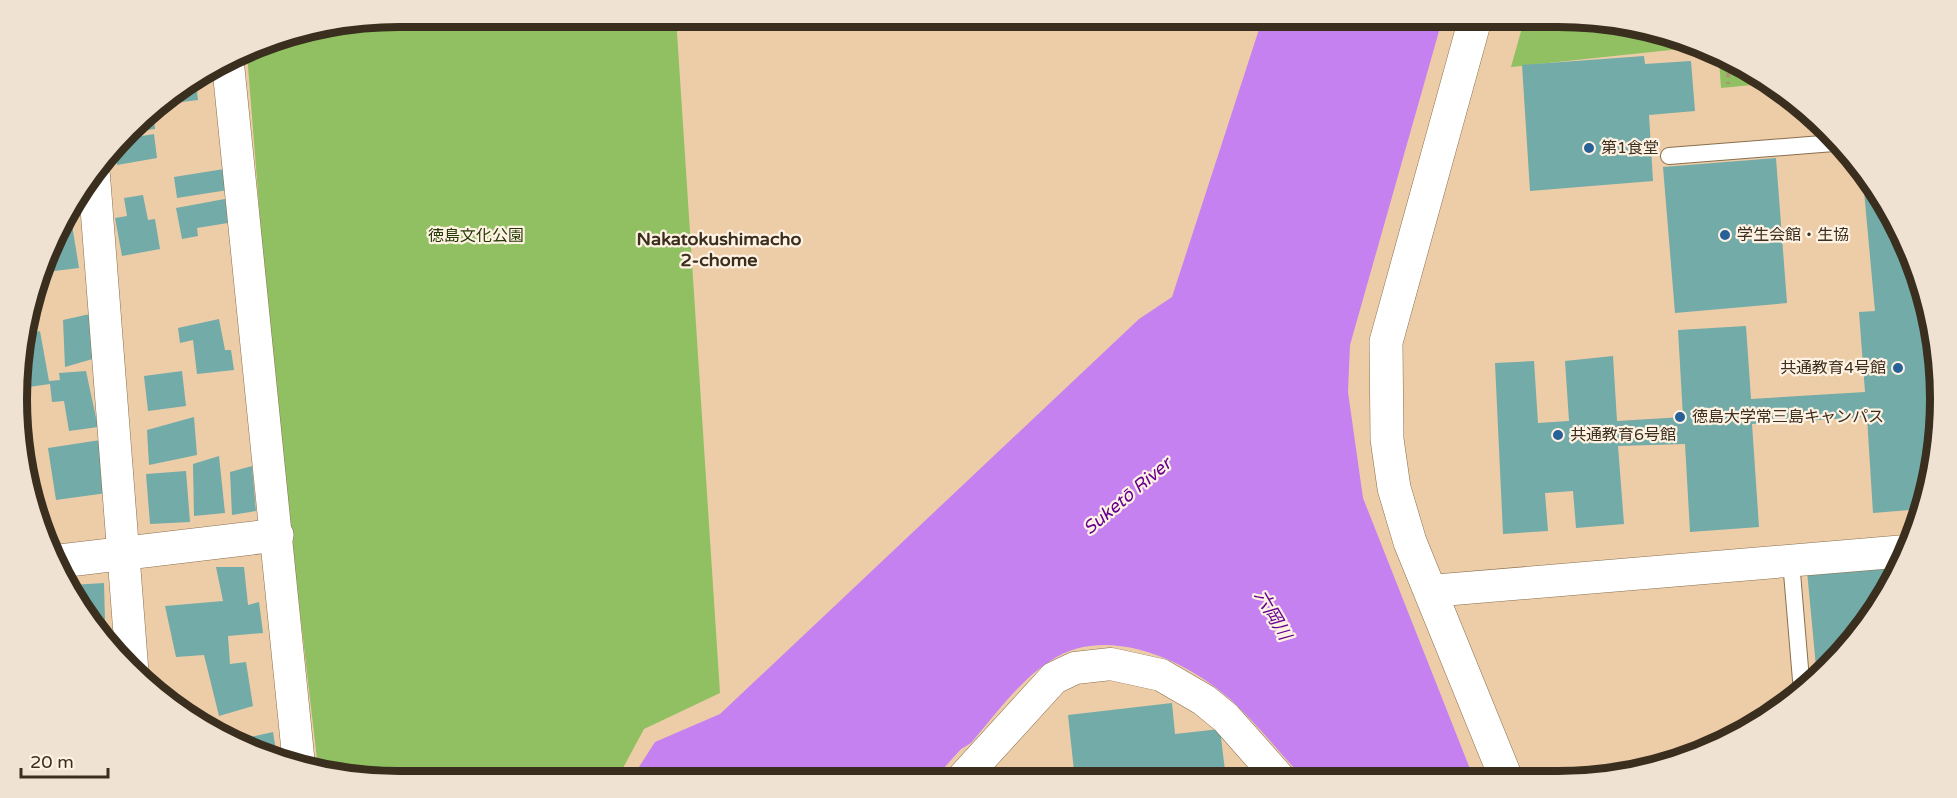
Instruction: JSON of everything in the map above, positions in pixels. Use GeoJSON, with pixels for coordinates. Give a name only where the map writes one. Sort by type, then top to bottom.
{"type":"FeatureCollection","features":[{"type":"Feature","properties":{"kind":"street"},"geometry":{"type":"LineString","coordinates":[[1473,27],[1386,342],[1386,429],[1394,489],[1410,542],[1503,771]]}},
{"type":"Feature","properties":{"kind":"street"},"geometry":{"type":"LineString","coordinates":[[228,68],[278,535],[298,757]]}},
{"type":"Feature","properties":{"kind":"street"},"geometry":{"type":"LineString","coordinates":[[95,186],[131,657]]}},
{"type":"Feature","properties":{"kind":"street"},"geometry":{"type":"LineString","coordinates":[[64,561],[278,535]]}},
{"type":"Feature","properties":{"kind":"street"},"geometry":{"type":"LineString","coordinates":[[1431,591],[1897,552]]}},
{"type":"Feature","properties":{"kind":"street"},"geometry":{"type":"LineString","coordinates":[[969,771],[1054,678],[1075,668],[1111,664],[1161,675],[1204,700],[1226,718],[1273,771]]}},
{"type":"Feature","properties":{"kind":"lane"},"geometry":{"type":"LineString","coordinates":[[1669,156],[1828,143]]}},
{"type":"Feature","properties":{"kind":"lane"},"geometry":{"type":"LineString","coordinates":[[1791,561],[1801,681]]}},
{"type":"Feature","properties":{"kind":"path"},"geometry":{"type":"LineString","coordinates":[[1728,68],[1728,84]]}},
{"type":"Feature","properties":{"kind":"green space","name":"徳島文化公園"},"geometry":{"type":"Polygon","coordinates":[[[677,27],[720,693],[644,729],[621,771],[399,771],[350,768],[317,762],[272,369],[247,59],[279,47],[326,34],[375,28],[677,27]]]}},
{"type":"Feature","properties":{"kind":"green space"},"geometry":{"type":"Polygon","coordinates":[[[1522,27],[1607,30],[1631,34],[1683,49],[1511,67],[1522,27]]]}},
{"type":"Feature","properties":{"kind":"green space"},"geometry":{"type":"Polygon","coordinates":[[[1719,63],[1756,85],[1721,88],[1719,63]]]}},
{"type":"Feature","properties":{"kind":"water"},"geometry":{"type":"Polygon","coordinates":[[[1260,27],[1440,27],[1350,345],[1348,392],[1363,498],[1471,771],[1297,771],[1259,728],[1212,684],[1168,659],[1144,651],[1119,646],[1095,645],[1072,650],[1038,669],[1008,699],[971,743],[961,749],[941,771],[636,771],[655,742],[720,714],[1139,319],[1172,297],[1260,27]]]}},
{"type":"Feature","properties":{"kind":"building","name":"第1食堂"},"geometry":{"type":"Polygon","coordinates":[[[1644,56],[1645,64],[1691,61],[1695,111],[1649,115],[1653,181],[1530,191],[1522,65],[1644,56]]]}},
{"type":"Feature","properties":{"kind":"building"},"geometry":{"type":"Polygon","coordinates":[[[196,87],[198,100],[174,103],[196,87]]]}},
{"type":"Feature","properties":{"kind":"building"},"geometry":{"type":"Polygon","coordinates":[[[154,119],[155,129],[142,131],[154,119]]]}},
{"type":"Feature","properties":{"kind":"building"},"geometry":{"type":"Polygon","coordinates":[[[154,134],[157,158],[117,165],[117,157],[135,137],[154,134]]]}},
{"type":"Feature","properties":{"kind":"building","name":"学生会館・生協"},"geometry":{"type":"Polygon","coordinates":[[[1776,158],[1787,303],[1675,313],[1663,167],[1776,158]]]}},
{"type":"Feature","properties":{"kind":"building"},"geometry":{"type":"Polygon","coordinates":[[[224,169],[228,190],[177,198],[174,177],[224,169]]]}},
{"type":"Feature","properties":{"kind":"building"},"geometry":{"type":"Polygon","coordinates":[[[1864,188],[1892,234],[1902,257],[1917,303],[1927,350],[1930,399],[1927,448],[1913,510],[1873,513],[1867,417],[1752,424],[1759,527],[1690,532],[1685,444],[1618,446],[1624,524],[1576,528],[1573,491],[1545,493],[1548,531],[1503,534],[1495,363],[1534,361],[1538,423],[1569,421],[1565,361],[1613,356],[1617,421],[1683,417],[1678,330],[1746,326],[1751,399],[1865,392],[1859,312],[1875,311],[1864,188]]]}},
{"type":"Feature","properties":{"kind":"building"},"geometry":{"type":"Polygon","coordinates":[[[143,195],[148,220],[155,219],[160,249],[122,256],[115,218],[127,216],[124,198],[143,195]]]}},
{"type":"Feature","properties":{"kind":"building"},"geometry":{"type":"Polygon","coordinates":[[[230,198],[234,222],[197,228],[198,236],[182,239],[176,208],[230,198]]]}},
{"type":"Feature","properties":{"kind":"building"},"geometry":{"type":"Polygon","coordinates":[[[72,222],[79,268],[50,272],[72,222]]]}},
{"type":"Feature","properties":{"kind":"building"},"geometry":{"type":"Polygon","coordinates":[[[90,314],[96,358],[65,367],[63,320],[90,314]]]}},
{"type":"Feature","properties":{"kind":"building"},"geometry":{"type":"Polygon","coordinates":[[[219,319],[225,350],[231,350],[234,370],[197,374],[193,340],[180,343],[178,328],[219,319]]]}},
{"type":"Feature","properties":{"kind":"building"},"geometry":{"type":"Polygon","coordinates":[[[40,331],[49,381],[60,380],[59,373],[86,371],[98,427],[69,431],[64,401],[52,402],[50,384],[27,387],[33,333],[40,331]]]}},
{"type":"Feature","properties":{"kind":"building"},"geometry":{"type":"Polygon","coordinates":[[[182,371],[186,406],[148,411],[144,376],[182,371]]]}},
{"type":"Feature","properties":{"kind":"building"},"geometry":{"type":"Polygon","coordinates":[[[194,417],[197,455],[149,465],[147,430],[194,417]]]}},
{"type":"Feature","properties":{"kind":"building"},"geometry":{"type":"Polygon","coordinates":[[[29,437],[31,437],[33,450],[30,450],[29,437]]]}},
{"type":"Feature","properties":{"kind":"building"},"geometry":{"type":"Polygon","coordinates":[[[107,439],[114,492],[56,500],[48,448],[107,439]]]}},
{"type":"Feature","properties":{"kind":"building"},"geometry":{"type":"Polygon","coordinates":[[[219,456],[225,513],[194,516],[193,464],[219,456]]]}},
{"type":"Feature","properties":{"kind":"building"},"geometry":{"type":"Polygon","coordinates":[[[252,466],[256,511],[232,515],[230,472],[252,466]]]}},
{"type":"Feature","properties":{"kind":"building"},"geometry":{"type":"Polygon","coordinates":[[[186,471],[190,522],[150,524],[146,474],[186,471]]]}},
{"type":"Feature","properties":{"kind":"building"},"geometry":{"type":"Polygon","coordinates":[[[1892,565],[1853,625],[1816,667],[1807,571],[1892,565]]]}},
{"type":"Feature","properties":{"kind":"building"},"geometry":{"type":"Polygon","coordinates":[[[216,567],[244,567],[248,605],[259,602],[263,633],[228,636],[230,664],[246,662],[253,706],[219,716],[204,655],[176,657],[165,606],[223,601],[216,567]]]}},
{"type":"Feature","properties":{"kind":"building"},"geometry":{"type":"Polygon","coordinates":[[[104,583],[105,621],[101,622],[77,585],[104,583]]]}},
{"type":"Feature","properties":{"kind":"building"},"geometry":{"type":"Polygon","coordinates":[[[1172,703],[1175,734],[1220,729],[1225,771],[1074,771],[1068,715],[1172,703]]]}},
{"type":"Feature","properties":{"kind":"building"},"geometry":{"type":"Polygon","coordinates":[[[273,732],[276,750],[257,743],[246,738],[273,732]]]}},
{"type":"Feature","properties":{"kind":"place","name":"第1食堂"},"geometry":{"type":"Point","coordinates":[1589,148]}},
{"type":"Feature","properties":{"kind":"place","name":"学生会館・生協"},"geometry":{"type":"Point","coordinates":[1725,235]}},
{"type":"Feature","properties":{"kind":"place","name":"共通教育4号館"},"geometry":{"type":"Point","coordinates":[1898,368]}},
{"type":"Feature","properties":{"kind":"place","name":"徳島大学常三島キャンパス"},"geometry":{"type":"Point","coordinates":[1680,417]}},
{"type":"Feature","properties":{"kind":"place","name":"共通教育6号館"},"geometry":{"type":"Point","coordinates":[1558,435]}},
{"type":"Feature","properties":{"kind":"district","name":"Nakatokushimacho 2-chome"},"geometry":{"type":"Point","coordinates":[719,249]}},
{"type":"Feature","properties":{"kind":"water label","name":"Suketō River"},"geometry":{"type":"Point","coordinates":[1127,496]}},
{"type":"Feature","properties":{"kind":"water label","name":"六岡川"},"geometry":{"type":"Point","coordinates":[1273,615]}}]}
